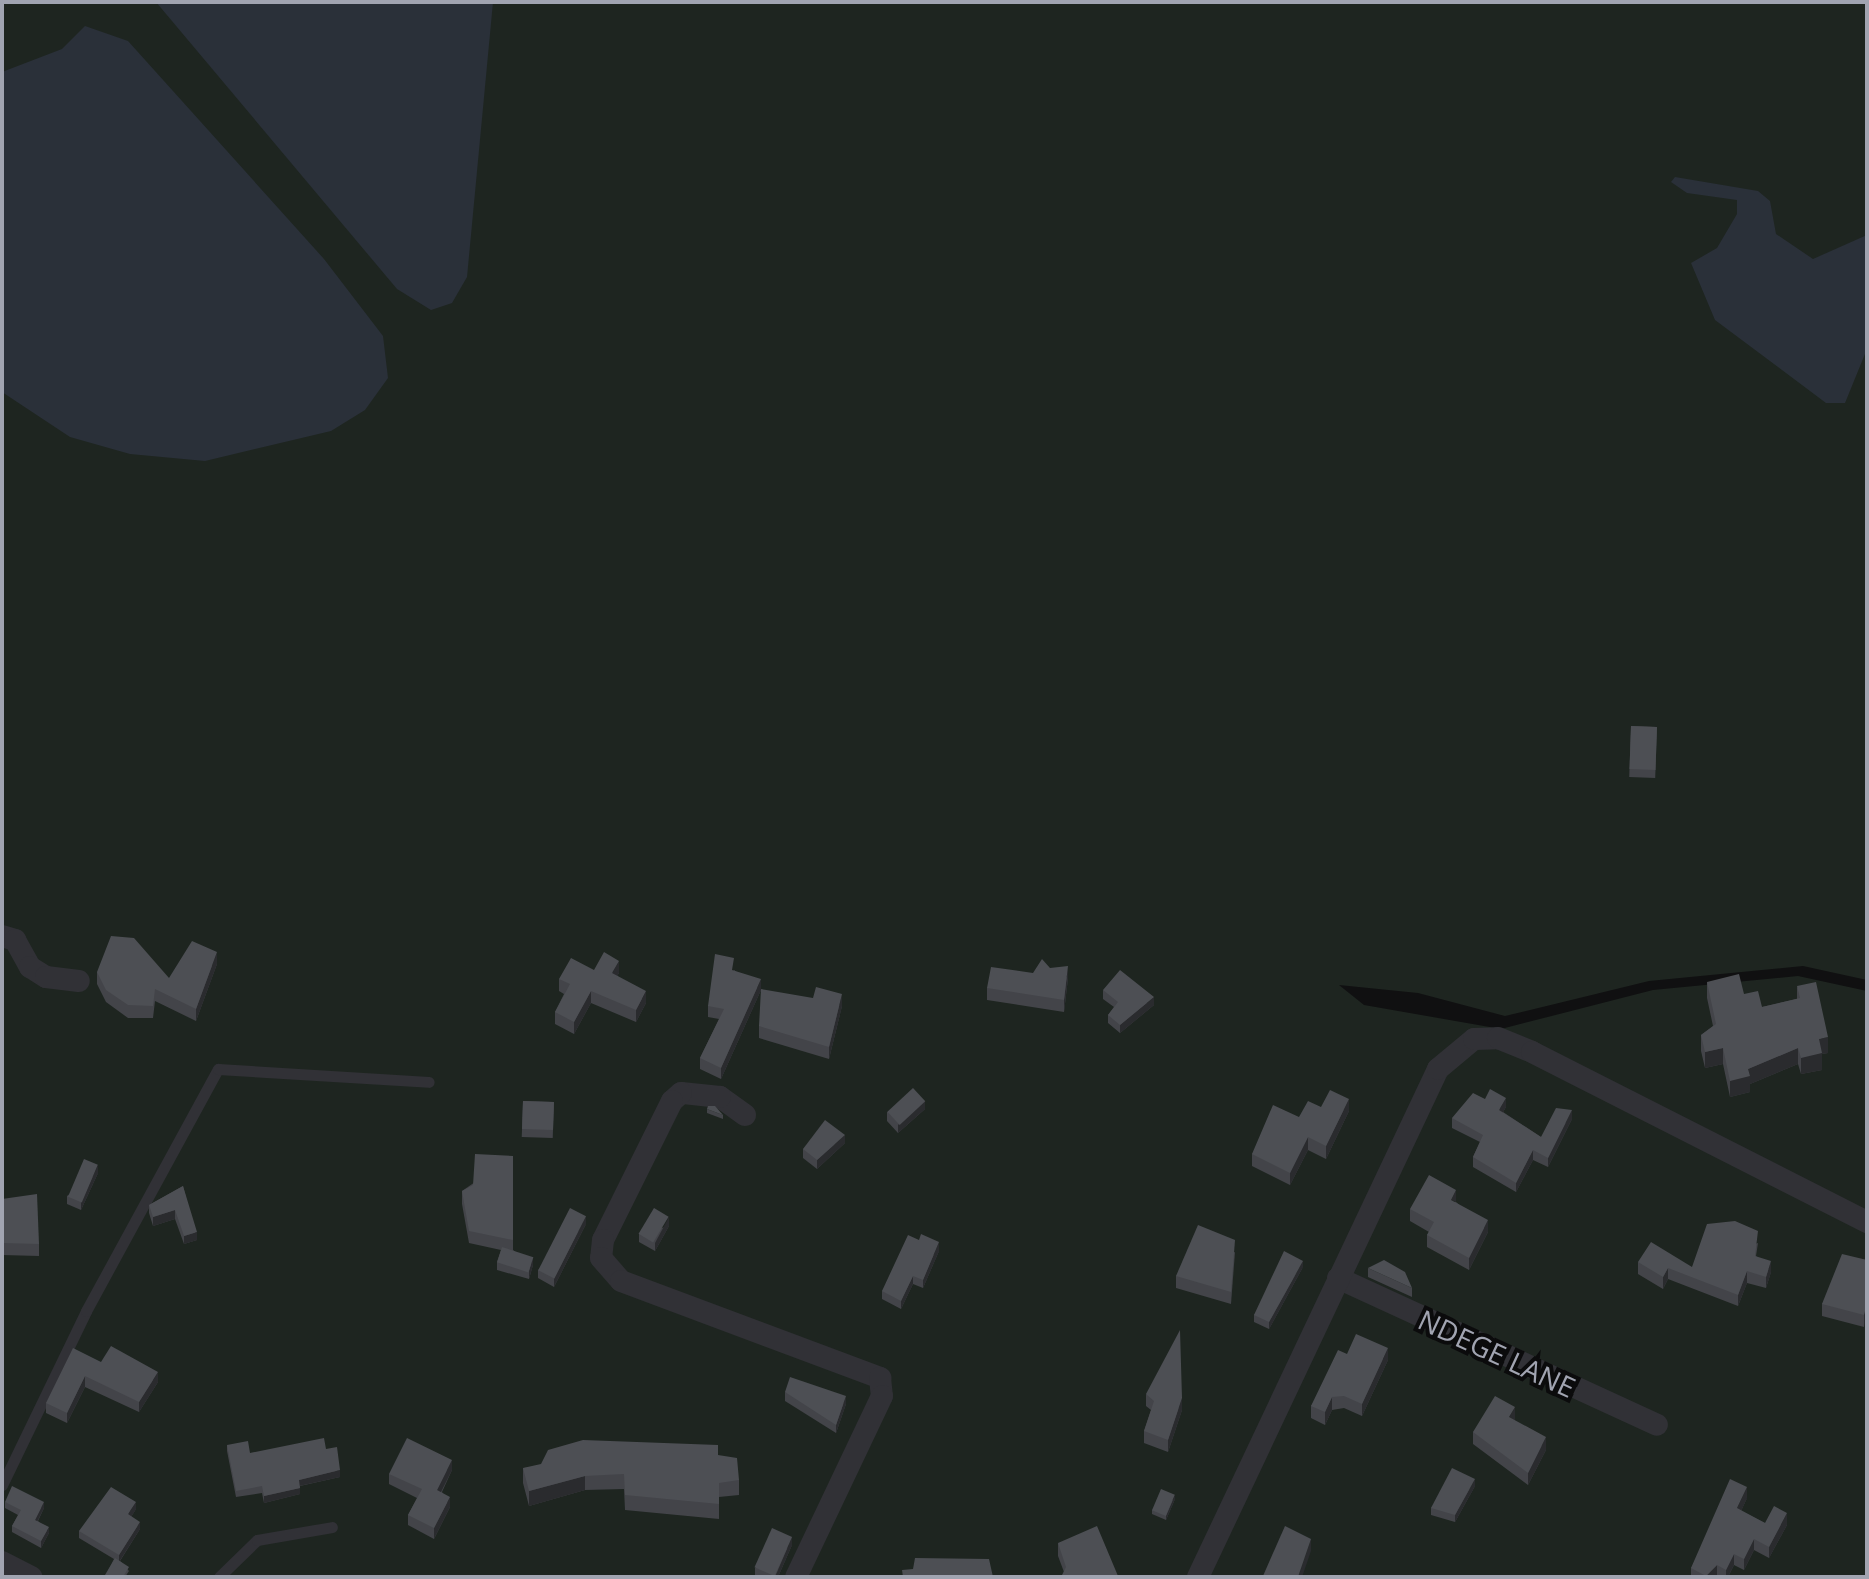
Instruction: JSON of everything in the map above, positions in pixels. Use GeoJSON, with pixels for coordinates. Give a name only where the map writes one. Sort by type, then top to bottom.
{"type":"FeatureCollection","features":[{"type":"Feature","properties":{"kind":"street"},"geometry":{"type":"LineString","coordinates":[[2,936],[46,977],[79,981]]}},
{"type":"Feature","properties":{"kind":"street"},"geometry":{"type":"LineString","coordinates":[[1198,1577],[1438,1069],[1474,1039],[1498,1038],[1532,1052],[1867,1222]]}},
{"type":"Feature","properties":{"kind":"street"},"geometry":{"type":"LineString","coordinates":[[745,1115],[720,1097],[681,1093],[672,1101],[603,1240],[601,1258],[621,1281],[880,1378],[882,1396],[796,1577]]}},
{"type":"Feature","properties":{"kind":"street","name":"NDEGE LANE"},"geometry":{"type":"LineString","coordinates":[[1338,1278],[1657,1425]]}},
{"type":"Feature","properties":{"kind":"street"},"geometry":{"type":"LineString","coordinates":[[2,1562],[31,1577]]}},
{"type":"Feature","properties":{"kind":"lane"},"geometry":{"type":"LineString","coordinates":[[2,1485],[93,1297],[218,1069],[429,1082]]}},
{"type":"Feature","properties":{"kind":"lane"},"geometry":{"type":"LineString","coordinates":[[219,1577],[257,1540],[332,1527]]}},
{"type":"Feature","properties":{"kind":"shaded area"},"geometry":{"type":"Polygon","coordinates":[[[2,2],[1867,2],[1867,980],[1803,966],[1649,981],[1505,1016],[1418,993],[1339,985],[1364,1005],[1501,1029],[1653,990],[1798,976],[1867,991],[1867,1577],[2,1577],[2,2]]]}},
{"type":"Feature","properties":{"kind":"shaded area"},"geometry":{"type":"Polygon","coordinates":[[[156,2],[493,2],[467,277],[452,303],[431,310],[397,289],[156,2]]]}},
{"type":"Feature","properties":{"kind":"shaded area"},"geometry":{"type":"Polygon","coordinates":[[[85,26],[128,41],[324,259],[383,336],[388,378],[365,410],[331,431],[205,461],[130,454],[70,437],[2,392],[2,72],[62,49],[85,26]]]}},
{"type":"Feature","properties":{"kind":"shaded area"},"geometry":{"type":"Polygon","coordinates":[[[1675,177],[1758,191],[1770,201],[1776,234],[1813,259],[1867,235],[1867,349],[1845,403],[1826,403],[1715,320],[1691,263],[1717,248],[1737,214],[1737,200],[1687,193],[1671,182],[1675,177]]]}},
{"type":"Feature","properties":{"kind":"building"},"geometry":{"type":"Polygon","coordinates":[[[1631,726],[1657,727],[1655,770],[1629,769],[1631,726]]]}},
{"type":"Feature","properties":{"kind":"building"},"geometry":{"type":"Polygon","coordinates":[[[111,936],[134,938],[169,978],[192,941],[217,952],[196,1009],[155,989],[153,1006],[128,1005],[106,990],[97,972],[111,936]]]}},
{"type":"Feature","properties":{"kind":"building"},"geometry":{"type":"Polygon","coordinates":[[[604,952],[619,961],[612,973],[646,991],[636,1010],[591,991],[574,1022],[555,1012],[570,984],[559,979],[571,958],[594,970],[604,952]]]}},
{"type":"Feature","properties":{"kind":"building"},"geometry":{"type":"Polygon","coordinates":[[[715,954],[734,958],[732,970],[761,979],[721,1068],[700,1058],[724,1009],[708,1006],[715,954]]]}},
{"type":"Feature","properties":{"kind":"building"},"geometry":{"type":"Polygon","coordinates":[[[1042,959],[1050,968],[1068,966],[1064,1000],[987,988],[991,967],[1033,973],[1042,959]]]}},
{"type":"Feature","properties":{"kind":"building"},"geometry":{"type":"Polygon","coordinates":[[[1120,970],[1154,997],[1120,1025],[1108,1015],[1118,1002],[1103,990],[1120,970]]]}},
{"type":"Feature","properties":{"kind":"building"},"geometry":{"type":"Polygon","coordinates":[[[1739,974],[1744,994],[1758,991],[1762,1007],[1800,998],[1797,986],[1816,982],[1828,1037],[1819,1039],[1822,1053],[1801,1058],[1798,1048],[1748,1069],[1750,1076],[1730,1081],[1723,1048],[1705,1052],[1701,1035],[1716,1024],[1707,982],[1739,974]]]}},
{"type":"Feature","properties":{"kind":"building"},"geometry":{"type":"Polygon","coordinates":[[[816,987],[842,994],[829,1047],[759,1026],[761,989],[813,998],[816,987]]]}},
{"type":"Feature","properties":{"kind":"building"},"geometry":{"type":"Polygon","coordinates":[[[913,1088],[925,1101],[900,1125],[887,1112],[913,1088]]]}},
{"type":"Feature","properties":{"kind":"building"},"geometry":{"type":"Polygon","coordinates":[[[1490,1089],[1506,1098],[1499,1110],[1541,1137],[1556,1108],[1572,1110],[1548,1158],[1533,1150],[1516,1183],[1473,1157],[1483,1135],[1452,1118],[1473,1093],[1485,1099],[1490,1089]]]}},
{"type":"Feature","properties":{"kind":"building"},"geometry":{"type":"Polygon","coordinates":[[[1330,1090],[1349,1099],[1326,1146],[1308,1137],[1290,1173],[1252,1154],[1273,1105],[1299,1117],[1308,1101],[1321,1107],[1330,1090]]]}},
{"type":"Feature","properties":{"kind":"building"},"geometry":{"type":"Polygon","coordinates":[[[523,1101],[554,1102],[553,1130],[522,1129],[523,1101]]]}},
{"type":"Feature","properties":{"kind":"building"},"geometry":{"type":"Polygon","coordinates":[[[708,1106],[715,1106],[723,1115],[707,1109],[708,1106]]]}},
{"type":"Feature","properties":{"kind":"building"},"geometry":{"type":"Polygon","coordinates":[[[825,1120],[845,1135],[817,1160],[803,1149],[825,1120]]]}},
{"type":"Feature","properties":{"kind":"building"},"geometry":{"type":"Polygon","coordinates":[[[475,1154],[513,1156],[513,1240],[469,1231],[462,1191],[473,1185],[475,1154]]]}},
{"type":"Feature","properties":{"kind":"building"},"geometry":{"type":"Polygon","coordinates":[[[84,1159],[98,1165],[82,1203],[68,1197],[84,1159]]]}},
{"type":"Feature","properties":{"kind":"building"},"geometry":{"type":"Polygon","coordinates":[[[1429,1175],[1456,1190],[1451,1200],[1488,1220],[1469,1258],[1427,1235],[1434,1222],[1410,1209],[1429,1175]]]}},
{"type":"Feature","properties":{"kind":"building"},"geometry":{"type":"Polygon","coordinates":[[[183,1186],[197,1232],[184,1236],[175,1210],[153,1217],[149,1205],[183,1186]]]}},
{"type":"Feature","properties":{"kind":"building"},"geometry":{"type":"Polygon","coordinates":[[[37,1194],[39,1244],[2,1243],[2,1199],[37,1194]]]}},
{"type":"Feature","properties":{"kind":"building"},"geometry":{"type":"Polygon","coordinates":[[[570,1208],[586,1216],[554,1279],[538,1270],[570,1208]]]}},
{"type":"Feature","properties":{"kind":"building"},"geometry":{"type":"Polygon","coordinates":[[[654,1208],[669,1217],[653,1242],[639,1234],[654,1208]]]}},
{"type":"Feature","properties":{"kind":"building"},"geometry":{"type":"Polygon","coordinates":[[[1735,1221],[1758,1231],[1755,1256],[1771,1261],[1766,1277],[1747,1271],[1738,1295],[1668,1268],[1663,1277],[1638,1262],[1651,1242],[1692,1267],[1707,1224],[1735,1221]]]}},
{"type":"Feature","properties":{"kind":"building"},"geometry":{"type":"Polygon","coordinates":[[[1198,1225],[1235,1240],[1231,1292],[1176,1276],[1198,1225]]]}},
{"type":"Feature","properties":{"kind":"building"},"geometry":{"type":"Polygon","coordinates":[[[921,1234],[939,1242],[923,1280],[913,1276],[901,1301],[882,1291],[908,1235],[919,1240],[921,1234]]]}},
{"type":"Feature","properties":{"kind":"building"},"geometry":{"type":"Polygon","coordinates":[[[502,1247],[533,1257],[528,1272],[497,1262],[502,1247]]]}},
{"type":"Feature","properties":{"kind":"building"},"geometry":{"type":"Polygon","coordinates":[[[1284,1251],[1303,1261],[1269,1322],[1254,1315],[1284,1251]]]}},
{"type":"Feature","properties":{"kind":"building"},"geometry":{"type":"Polygon","coordinates":[[[1842,1254],[1867,1260],[1864,1315],[1822,1304],[1842,1254]]]}},
{"type":"Feature","properties":{"kind":"building"},"geometry":{"type":"Polygon","coordinates":[[[1384,1260],[1405,1272],[1412,1288],[1368,1268],[1384,1260]]]}},
{"type":"Feature","properties":{"kind":"building"},"geometry":{"type":"Polygon","coordinates":[[[1180,1330],[1182,1398],[1168,1440],[1144,1431],[1154,1401],[1146,1394],[1180,1330]]]}},
{"type":"Feature","properties":{"kind":"building"},"geometry":{"type":"Polygon","coordinates":[[[1356,1334],[1388,1348],[1362,1404],[1344,1396],[1332,1397],[1325,1412],[1311,1406],[1338,1350],[1347,1354],[1356,1334]]]}},
{"type":"Feature","properties":{"kind":"building"},"geometry":{"type":"Polygon","coordinates":[[[111,1346],[158,1372],[139,1402],[85,1376],[67,1413],[46,1403],[73,1348],[101,1362],[111,1346]]]}},
{"type":"Feature","properties":{"kind":"building"},"geometry":{"type":"Polygon","coordinates":[[[790,1377],[846,1396],[836,1425],[785,1392],[790,1377]]]}},
{"type":"Feature","properties":{"kind":"building"},"geometry":{"type":"Polygon","coordinates":[[[1495,1396],[1515,1407],[1509,1417],[1546,1437],[1528,1473],[1473,1432],[1495,1396]]]}},
{"type":"Feature","properties":{"kind":"building"},"geometry":{"type":"Polygon","coordinates":[[[324,1438],[326,1449],[337,1447],[340,1470],[299,1480],[300,1488],[264,1496],[262,1486],[236,1491],[227,1445],[248,1441],[250,1453],[324,1438]]]}},
{"type":"Feature","properties":{"kind":"building"},"geometry":{"type":"Polygon","coordinates":[[[407,1438],[452,1460],[437,1490],[450,1497],[434,1528],[408,1515],[422,1489],[389,1474],[407,1438]]]}},
{"type":"Feature","properties":{"kind":"building"},"geometry":{"type":"Polygon","coordinates":[[[583,1440],[718,1445],[718,1455],[737,1458],[739,1480],[719,1483],[719,1504],[625,1495],[624,1474],[585,1476],[529,1491],[523,1468],[541,1464],[548,1450],[583,1440]]]}},
{"type":"Feature","properties":{"kind":"building"},"geometry":{"type":"Polygon","coordinates":[[[1452,1468],[1475,1479],[1455,1515],[1431,1508],[1452,1468]]]}},
{"type":"Feature","properties":{"kind":"building"},"geometry":{"type":"Polygon","coordinates":[[[1730,1479],[1747,1487],[1737,1508],[1765,1523],[1774,1506],[1787,1513],[1769,1547],[1754,1539],[1744,1559],[1734,1554],[1726,1570],[1717,1565],[1706,1576],[1691,1568],[1730,1479]]]}},
{"type":"Feature","properties":{"kind":"building"},"geometry":{"type":"Polygon","coordinates":[[[12,1486],[44,1502],[35,1520],[49,1527],[41,1541],[12,1526],[21,1510],[5,1502],[12,1486]]]}},
{"type":"Feature","properties":{"kind":"building"},"geometry":{"type":"Polygon","coordinates":[[[111,1487],[136,1502],[128,1514],[140,1522],[119,1555],[79,1531],[111,1487]]]}},
{"type":"Feature","properties":{"kind":"building"},"geometry":{"type":"Polygon","coordinates":[[[1161,1489],[1175,1495],[1166,1516],[1152,1510],[1161,1489]]]}},
{"type":"Feature","properties":{"kind":"building"},"geometry":{"type":"Polygon","coordinates":[[[1097,1526],[1118,1576],[1061,1577],[1066,1567],[1058,1543],[1097,1526]]]}},
{"type":"Feature","properties":{"kind":"building"},"geometry":{"type":"Polygon","coordinates":[[[1285,1526],[1311,1539],[1298,1577],[1265,1577],[1263,1576],[1285,1526]]]}},
{"type":"Feature","properties":{"kind":"building"},"geometry":{"type":"Polygon","coordinates":[[[772,1528],[792,1537],[775,1576],[755,1567],[772,1528]]]}},
{"type":"Feature","properties":{"kind":"building"},"geometry":{"type":"Polygon","coordinates":[[[115,1558],[129,1567],[123,1577],[105,1575],[115,1558]]]}},
{"type":"Feature","properties":{"kind":"building"},"geometry":{"type":"Polygon","coordinates":[[[915,1558],[989,1559],[993,1577],[903,1577],[902,1570],[913,1569],[915,1558]]]}}]}
